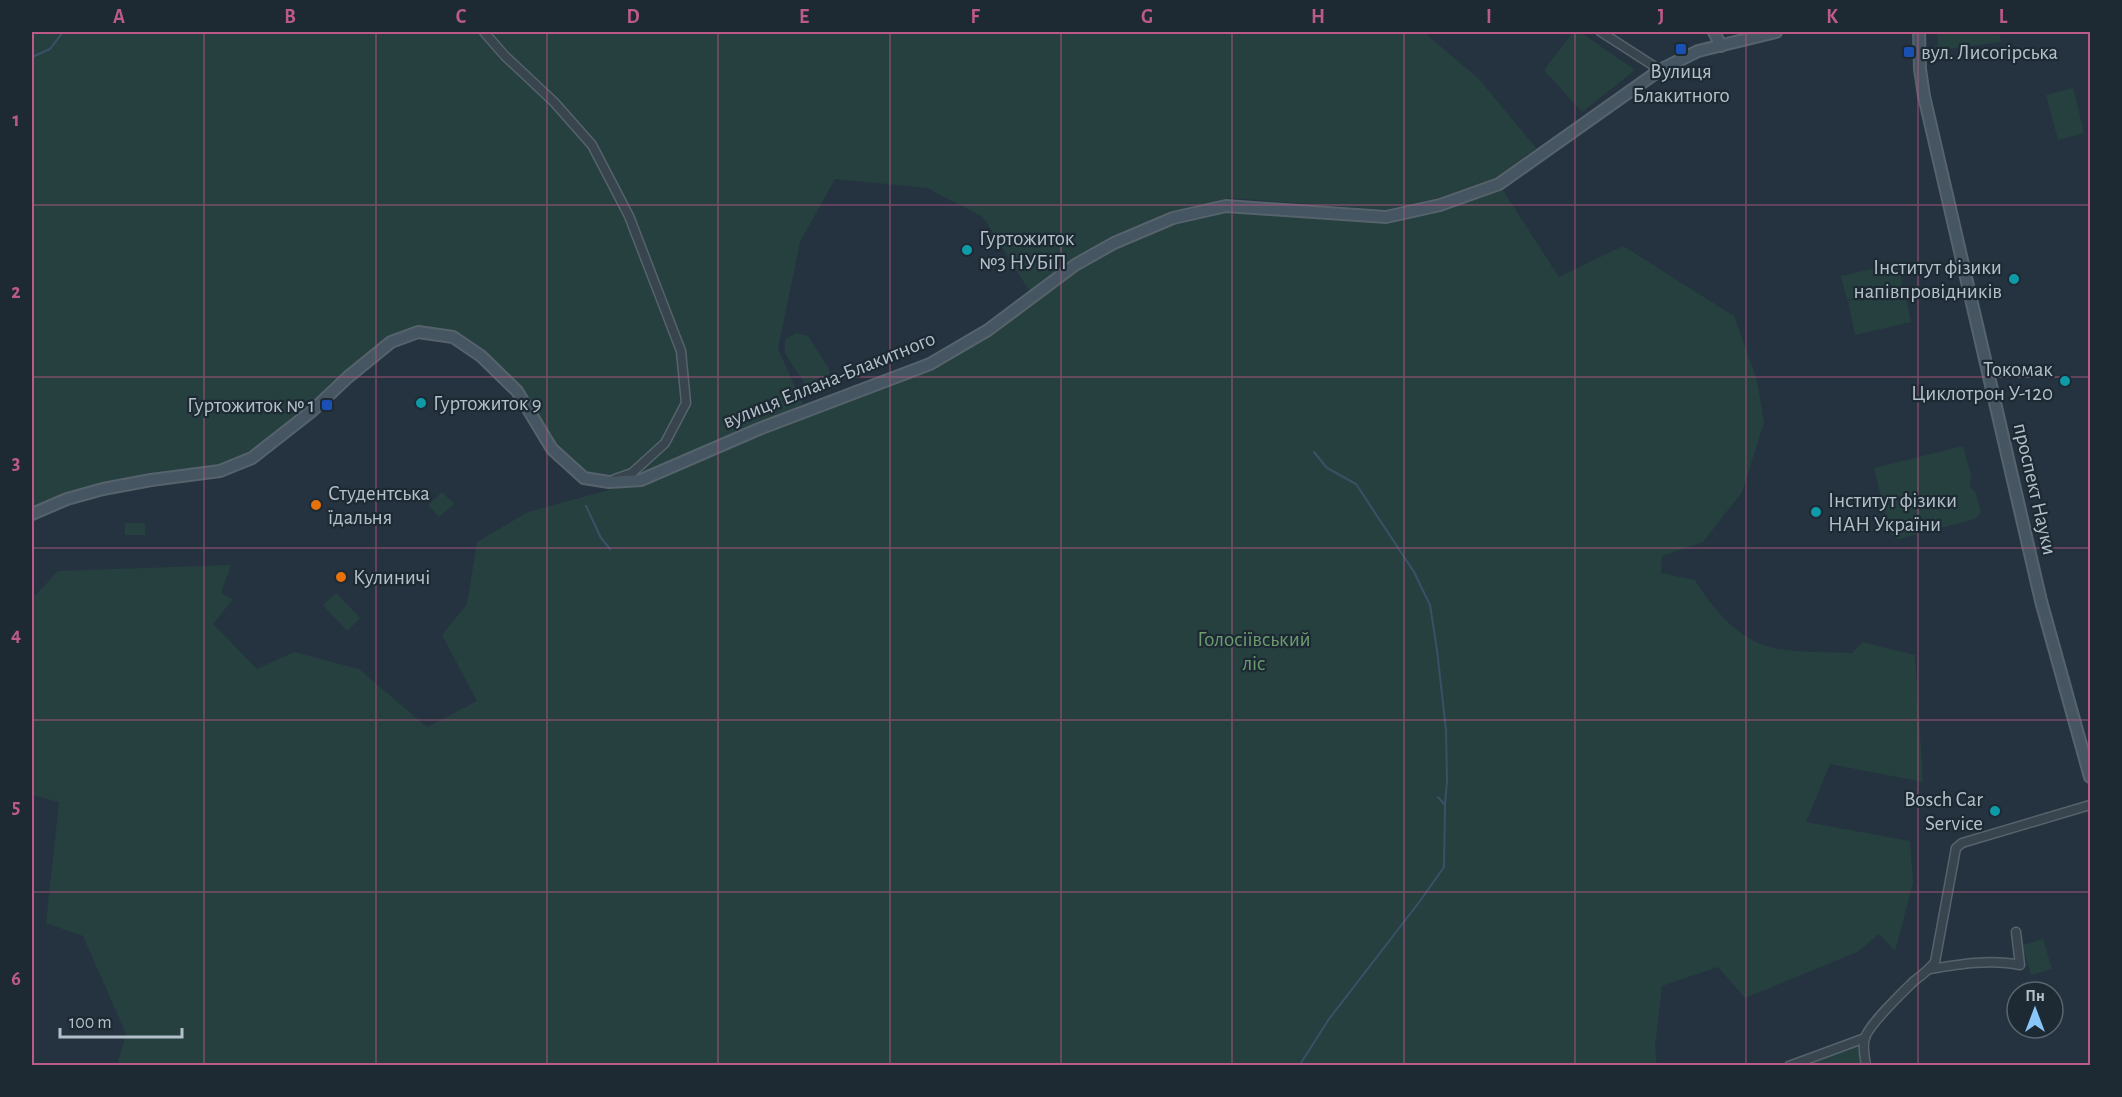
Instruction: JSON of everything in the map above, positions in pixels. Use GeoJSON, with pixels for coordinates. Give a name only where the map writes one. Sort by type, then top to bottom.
{"type":"FeatureCollection","features":[{"type":"Feature","properties":{"kind":"street"},"geometry":{"type":"LineString","coordinates":[[484,32],[505,56],[554,102],[592,145],[629,216],[681,351],[686,403],[665,443],[632,473],[609,482]]}},
{"type":"Feature","properties":{"kind":"street"},"geometry":{"type":"LineString","coordinates":[[1601,32],[1660,70]]}},
{"type":"Feature","properties":{"kind":"street"},"geometry":{"type":"LineString","coordinates":[[1713,32],[1721,45]]}},
{"type":"Feature","properties":{"kind":"street","name":"вулиця Еллана-Блакитного"},"geometry":{"type":"LineString","coordinates":[[32,514],[67,499],[103,489],[220,471],[252,458],[312,411],[348,377],[391,342],[418,332],[453,337],[481,356],[517,391],[552,449],[584,478],[609,482],[641,480],[759,429],[930,364],[987,330],[1075,265],[1114,243],[1173,218],[1226,206],[1386,217],[1440,205],[1499,184],[1660,70],[1684,57],[1721,45],[1776,32]]}},
{"type":"Feature","properties":{"kind":"street","name":"проспект Науки"},"geometry":{"type":"LineString","coordinates":[[1919,32],[1920,69],[1929,120],[2041,601],[2091,777]]}},
{"type":"Feature","properties":{"kind":"street"},"geometry":{"type":"LineString","coordinates":[[1866,1065],[1865,1038],[1871,1026],[1935,962],[1956,848],[1962,843],[2091,804]]}},
{"type":"Feature","properties":{"kind":"street"},"geometry":{"type":"LineString","coordinates":[[1930,969],[1964,963],[2020,965],[2016,932]]}},
{"type":"Feature","properties":{"kind":"street"},"geometry":{"type":"LineString","coordinates":[[1789,1065],[1865,1038]]}},
{"type":"Feature","properties":{"kind":"green space"},"geometry":{"type":"Polygon","coordinates":[[[32,32],[1430,32],[1427,35],[1478,78],[1536,148],[1496,178],[1438,198],[1386,210],[1230,198],[1169,212],[1110,237],[1071,261],[1030,292],[983,217],[927,188],[835,179],[800,242],[778,349],[803,404],[626,479],[586,475],[555,447],[520,389],[455,334],[388,339],[308,409],[250,455],[219,468],[32,510],[32,32]]]}},
{"type":"Feature","properties":{"kind":"green space"},"geometry":{"type":"Polygon","coordinates":[[[1573,32],[1580,32],[1635,70],[1582,112],[1544,70],[1573,32]]]}},
{"type":"Feature","properties":{"kind":"green space"},"geometry":{"type":"Polygon","coordinates":[[[1937,32],[1999,32],[2001,42],[1938,50],[1937,32]]]}},
{"type":"Feature","properties":{"kind":"green space"},"geometry":{"type":"Polygon","coordinates":[[[2073,88],[2084,133],[2058,140],[2046,95],[2073,88]]]}},
{"type":"Feature","properties":{"kind":"green space","name":"Голосіївський ліс"},"geometry":{"type":"Polygon","coordinates":[[[1500,186],[1559,277],[1623,246],[1734,316],[1757,380],[1764,423],[1742,492],[1703,542],[1662,556],[1661,573],[1695,580],[1728,622],[1738,631],[1761,644],[1792,651],[1852,653],[1862,642],[1915,655],[1923,782],[1830,764],[1806,822],[1910,841],[1913,883],[1895,951],[1879,934],[1857,952],[1745,998],[1718,967],[1662,986],[1655,1047],[1657,1066],[117,1065],[126,1034],[83,936],[46,923],[59,802],[32,795],[32,599],[58,571],[231,565],[221,593],[233,599],[213,624],[257,669],[294,652],[359,669],[427,727],[477,701],[442,635],[467,604],[477,542],[528,512],[642,481],[807,413],[931,366],[1114,245],[1174,221],[1226,208],[1386,219],[1500,186]]]}},
{"type":"Feature","properties":{"kind":"green space"},"geometry":{"type":"Polygon","coordinates":[[[1898,263],[1903,288],[1847,300],[1841,276],[1898,263]]]}},
{"type":"Feature","properties":{"kind":"green space"},"geometry":{"type":"Polygon","coordinates":[[[1904,289],[1911,322],[1855,335],[1848,301],[1904,289]]]}},
{"type":"Feature","properties":{"kind":"green space"},"geometry":{"type":"Polygon","coordinates":[[[796,333],[808,336],[829,369],[830,376],[824,387],[812,389],[806,386],[785,353],[785,340],[796,333]]]}},
{"type":"Feature","properties":{"kind":"green space"},"geometry":{"type":"Polygon","coordinates":[[[1963,446],[1971,475],[1970,487],[1976,493],[1981,513],[1975,519],[1898,539],[1890,534],[1874,468],[1963,446]]]}},
{"type":"Feature","properties":{"kind":"green space"},"geometry":{"type":"Polygon","coordinates":[[[442,492],[454,504],[439,517],[428,505],[442,492]]]}},
{"type":"Feature","properties":{"kind":"green space"},"geometry":{"type":"Polygon","coordinates":[[[125,523],[145,523],[145,535],[125,535],[125,523]]]}},
{"type":"Feature","properties":{"kind":"green space"},"geometry":{"type":"Polygon","coordinates":[[[336,593],[360,618],[347,631],[323,605],[336,593]]]}},
{"type":"Feature","properties":{"kind":"green space"},"geometry":{"type":"Polygon","coordinates":[[[2043,939],[2052,969],[2031,975],[2022,945],[2043,939]]]}},
{"type":"Feature","properties":{"kind":"green space"},"geometry":{"type":"Polygon","coordinates":[[[1854,1042],[1864,1051],[1866,1065],[1810,1065],[1810,1059],[1854,1042]]]}},
{"type":"Feature","properties":{"kind":"waterway"},"geometry":{"type":"LineString","coordinates":[[32,57],[50,49],[63,32]]}},
{"type":"Feature","properties":{"kind":"waterway"},"geometry":{"type":"LineString","coordinates":[[1299,1066],[1329,1019],[1444,867],[1447,780],[1446,730],[1430,605],[1414,572],[1356,484],[1327,468],[1314,452]]}},
{"type":"Feature","properties":{"kind":"waterway"},"geometry":{"type":"LineString","coordinates":[[586,506],[601,538],[610,549]]}},
{"type":"Feature","properties":{"kind":"waterway"},"geometry":{"type":"LineString","coordinates":[[1438,797],[1445,805]]}},
{"type":"Feature","properties":{"kind":"place","name":"Вулиця Блакитного"},"geometry":{"type":"Point","coordinates":[1681,49]}},
{"type":"Feature","properties":{"kind":"place","name":"вул. Лисогірська"},"geometry":{"type":"Point","coordinates":[1909,52]}},
{"type":"Feature","properties":{"kind":"place","name":"Гуртожиток №3 НУБіП"},"geometry":{"type":"Point","coordinates":[967,250]}},
{"type":"Feature","properties":{"kind":"place","name":"Інститут фізики напівпровідників"},"geometry":{"type":"Point","coordinates":[2014,279]}},
{"type":"Feature","properties":{"kind":"place","name":"Токомак Циклотрон У-120"},"geometry":{"type":"Point","coordinates":[2065,381]}},
{"type":"Feature","properties":{"kind":"place","name":"Гуртожиток 9"},"geometry":{"type":"Point","coordinates":[421,403]}},
{"type":"Feature","properties":{"kind":"place","name":"Гуртожиток № 1"},"geometry":{"type":"Point","coordinates":[327,405]}},
{"type":"Feature","properties":{"kind":"place","name":"Студентська їдальня"},"geometry":{"type":"Point","coordinates":[316,505]}},
{"type":"Feature","properties":{"kind":"place","name":"Інститут фізики НАН України"},"geometry":{"type":"Point","coordinates":[1816,512]}},
{"type":"Feature","properties":{"kind":"place","name":"Кулиничі"},"geometry":{"type":"Point","coordinates":[341,577]}},
{"type":"Feature","properties":{"kind":"place","name":"Bosch Car Service"},"geometry":{"type":"Point","coordinates":[1995,811]}}]}
